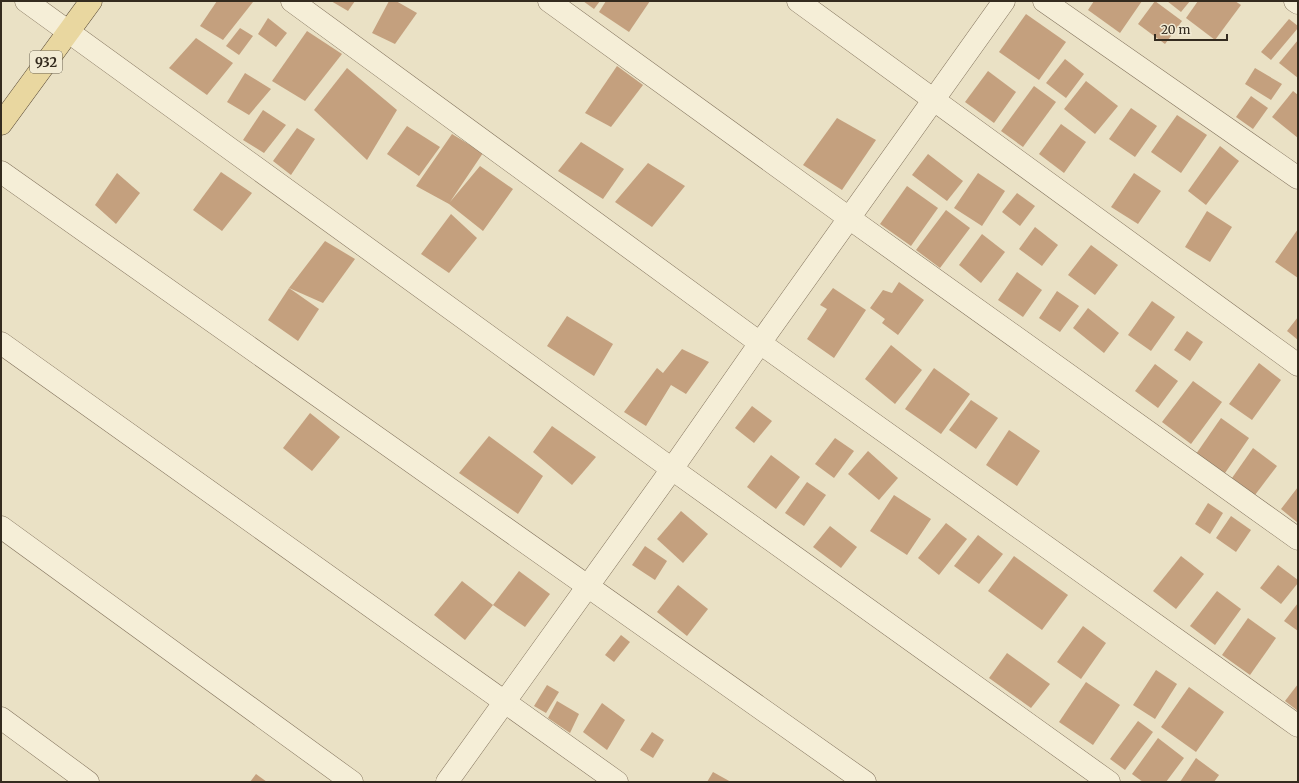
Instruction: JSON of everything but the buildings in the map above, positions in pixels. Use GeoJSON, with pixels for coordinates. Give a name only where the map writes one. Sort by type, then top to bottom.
{"type":"FeatureCollection","features":[{"type":"Feature","properties":{"kind":"main road","name":"932"},"geometry":{"type":"LineString","coordinates":[[1,124],[91,1]]}},
{"type":"Feature","properties":{"kind":"street"},"geometry":{"type":"LineString","coordinates":[[26,1],[672,469],[1109,782]]}},
{"type":"Feature","properties":{"kind":"street"},"geometry":{"type":"LineString","coordinates":[[292,1],[760,343],[1298,726]]}},
{"type":"Feature","properties":{"kind":"street"},"geometry":{"type":"LineString","coordinates":[[548,1],[1298,539]]}},
{"type":"Feature","properties":{"kind":"street"},"geometry":{"type":"LineString","coordinates":[[798,1],[1298,366]]}},
{"type":"Feature","properties":{"kind":"street"},"geometry":{"type":"LineString","coordinates":[[447,782],[672,469],[1004,1]]}},
{"type":"Feature","properties":{"kind":"street"},"geometry":{"type":"LineString","coordinates":[[1044,1],[1298,178]]}},
{"type":"Feature","properties":{"kind":"street"},"geometry":{"type":"LineString","coordinates":[[1,172],[865,782]]}},
{"type":"Feature","properties":{"kind":"street"},"geometry":{"type":"LineString","coordinates":[[1,343],[617,782]]}},
{"type":"Feature","properties":{"kind":"street"},"geometry":{"type":"LineString","coordinates":[[1,527],[352,782]]}},
{"type":"Feature","properties":{"kind":"street"},"geometry":{"type":"LineString","coordinates":[[1,718],[88,782]]}}]}
